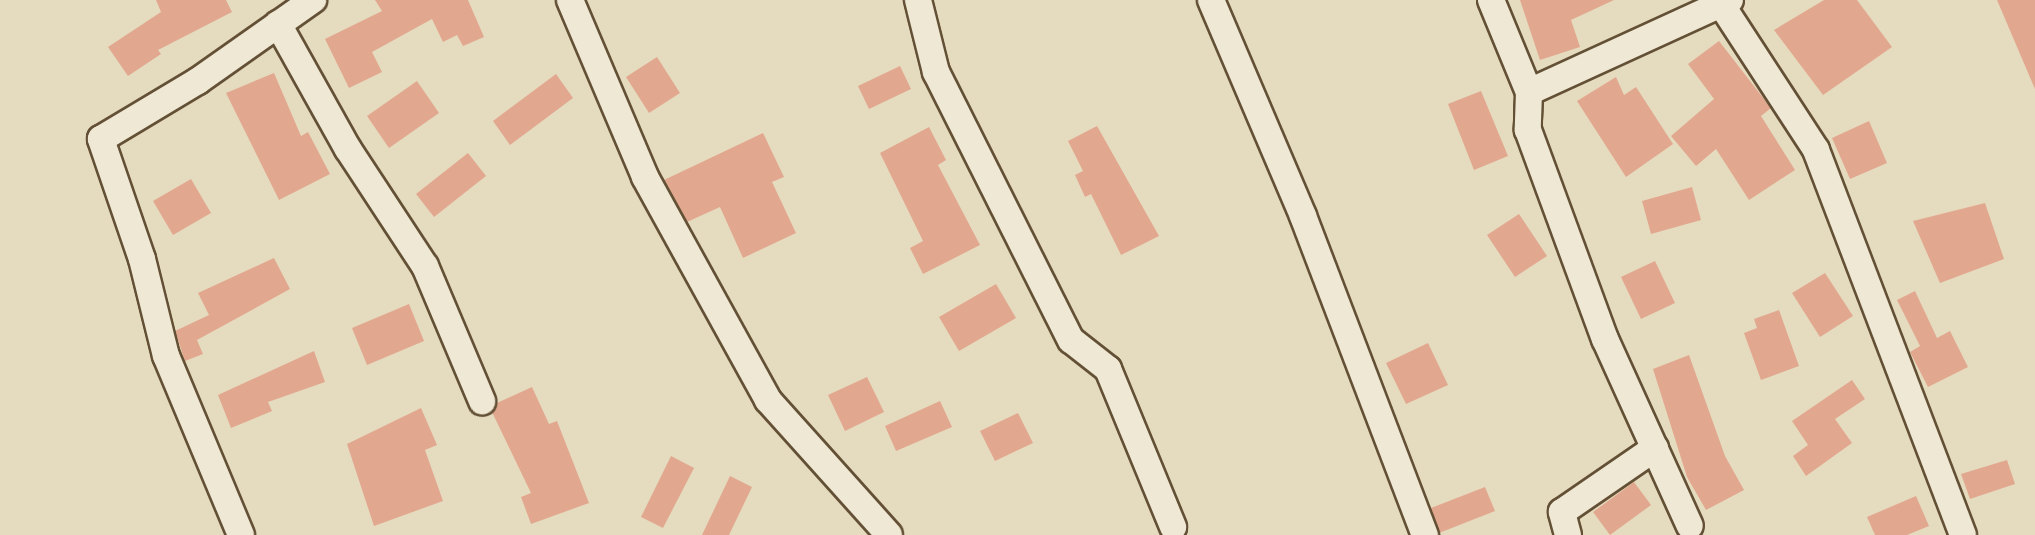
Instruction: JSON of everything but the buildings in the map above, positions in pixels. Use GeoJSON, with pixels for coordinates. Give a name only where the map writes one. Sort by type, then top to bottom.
{"type":"FeatureCollection","features":[{"type":"Feature","properties":{"kind":"street"},"geometry":{"type":"LineString","coordinates":[[241,535],[166,356],[142,259],[101,139],[313,0]]}},
{"type":"Feature","properties":{"kind":"street"},"geometry":{"type":"LineString","coordinates":[[570,0],[645,177],[768,400],[889,535]]}},
{"type":"Feature","properties":{"kind":"street"},"geometry":{"type":"LineString","coordinates":[[918,0],[936,72],[1071,340],[1108,369],[1173,527]]}},
{"type":"Feature","properties":{"kind":"street"},"geometry":{"type":"LineString","coordinates":[[1211,0],[1304,216],[1425,535]]}},
{"type":"Feature","properties":{"kind":"street"},"geometry":{"type":"LineString","coordinates":[[1491,0],[1529,92],[1528,130],[1605,339],[1690,526]]}},
{"type":"Feature","properties":{"kind":"street"},"geometry":{"type":"LineString","coordinates":[[1529,92],[1725,2],[1816,150],[1963,535]]}},
{"type":"Feature","properties":{"kind":"street"},"geometry":{"type":"LineString","coordinates":[[278,24],[348,149],[425,266],[482,401]]}},
{"type":"Feature","properties":{"kind":"street"},"geometry":{"type":"LineString","coordinates":[[1568,535],[1562,512],[1655,448]]}}]}
